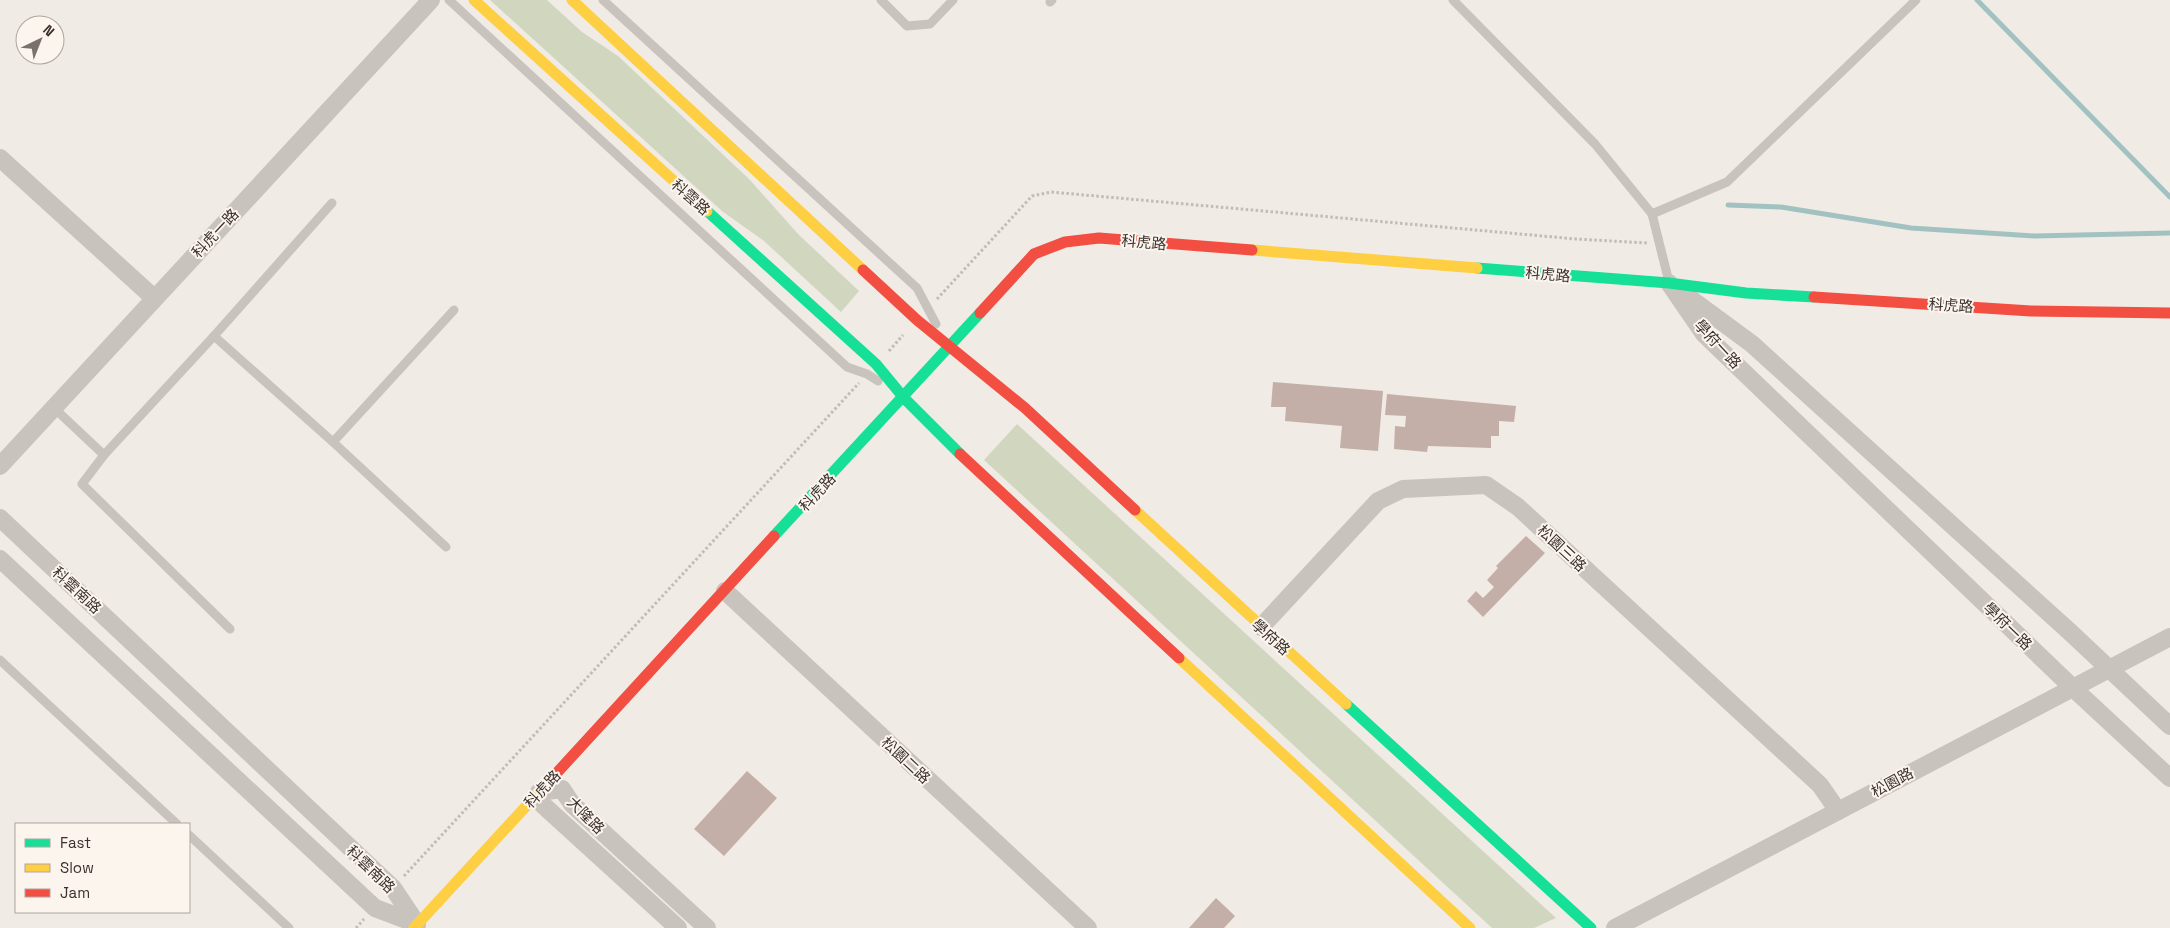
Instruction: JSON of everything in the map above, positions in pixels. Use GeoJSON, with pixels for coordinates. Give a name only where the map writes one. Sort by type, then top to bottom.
{"type":"FeatureCollection","features":[{"type":"Feature","properties":{"kind":"street","name":"科虎一路"},"geometry":{"type":"LineString","coordinates":[[0,466],[431,0]]}},
{"type":"Feature","properties":{"kind":"street","name":"科雲路"},"geometry":{"type":"LineString","coordinates":[[474,0],[876,364],[904,398]]}},
{"type":"Feature","properties":{"kind":"street"},"geometry":{"type":"LineString","coordinates":[[572,0],[910,313],[950,347]]}},
{"type":"Feature","properties":{"kind":"street"},"geometry":{"type":"LineString","coordinates":[[0,158],[154,298]]}},
{"type":"Feature","properties":{"kind":"street","name":"科虎路"},"geometry":{"type":"LineString","coordinates":[[416,926],[904,398],[1034,254],[1048,246],[1069,240],[1099,238],[1670,283],[1746,293],[2031,311],[2170,313]]}},
{"type":"Feature","properties":{"kind":"street","name":"學府一路"},"geometry":{"type":"LineString","coordinates":[[1670,283],[1752,344],[2170,726]]}},
{"type":"Feature","properties":{"kind":"street","name":"學府一路"},"geometry":{"type":"LineString","coordinates":[[1670,283],[1704,334],[2072,688],[2170,778]]}},
{"type":"Feature","properties":{"kind":"street","name":"學府路"},"geometry":{"type":"LineString","coordinates":[[950,347],[1025,408],[1261,627],[1591,928]]}},
{"type":"Feature","properties":{"kind":"street"},"geometry":{"type":"LineString","coordinates":[[904,398],[972,466],[1470,928]]}},
{"type":"Feature","properties":{"kind":"street","name":"松園三路"},"geometry":{"type":"LineString","coordinates":[[1261,627],[1378,501],[1403,489],[1486,485],[1518,507],[1820,785],[1838,811]]}},
{"type":"Feature","properties":{"kind":"street","name":"科雲南路"},"geometry":{"type":"LineString","coordinates":[[0,518],[393,888],[416,926]]}},
{"type":"Feature","properties":{"kind":"street","name":"科雲南路"},"geometry":{"type":"LineString","coordinates":[[0,559],[375,908],[416,926]]}},
{"type":"Feature","properties":{"kind":"street","name":"松園二路"},"geometry":{"type":"LineString","coordinates":[[725,592],[1088,928]]}},
{"type":"Feature","properties":{"kind":"street","name":"松園路"},"geometry":{"type":"LineString","coordinates":[[1615,928],[2170,637]]}},
{"type":"Feature","properties":{"kind":"street","name":"大隆路"},"geometry":{"type":"LineString","coordinates":[[678,928],[543,805],[539,792],[562,789],[572,804],[707,928]]}},
{"type":"Feature","properties":{"kind":"lane"},"geometry":{"type":"LineString","coordinates":[[449,0],[847,367],[868,374],[904,398]]}},
{"type":"Feature","properties":{"kind":"lane"},"geometry":{"type":"LineString","coordinates":[[604,0],[917,288],[927,310],[950,347]]}},
{"type":"Feature","properties":{"kind":"lane"},"geometry":{"type":"LineString","coordinates":[[882,0],[907,26],[930,24],[953,0]]}},
{"type":"Feature","properties":{"kind":"lane"},"geometry":{"type":"LineString","coordinates":[[1453,0],[1595,144],[1652,214],[1670,283]]}},
{"type":"Feature","properties":{"kind":"lane"},"geometry":{"type":"LineString","coordinates":[[1652,214],[1727,182],[1916,0]]}},
{"type":"Feature","properties":{"kind":"lane"},"geometry":{"type":"LineString","coordinates":[[230,629],[82,484],[104,455],[214,336],[332,203]]}},
{"type":"Feature","properties":{"kind":"lane"},"geometry":{"type":"LineString","coordinates":[[333,442],[454,310]]}},
{"type":"Feature","properties":{"kind":"lane"},"geometry":{"type":"LineString","coordinates":[[214,336],[333,442],[446,547]]}},
{"type":"Feature","properties":{"kind":"lane"},"geometry":{"type":"LineString","coordinates":[[53,407],[104,455]]}},
{"type":"Feature","properties":{"kind":"lane"},"geometry":{"type":"LineString","coordinates":[[0,660],[176,823]]}},
{"type":"Feature","properties":{"kind":"lane"},"geometry":{"type":"LineString","coordinates":[[190,836],[289,928]]}},
{"type":"Feature","properties":{"kind":"green space"},"geometry":{"type":"Polygon","coordinates":[[[490,0],[547,0],[582,32],[618,56],[749,179],[799,235],[859,291],[841,312],[764,241],[722,211],[490,0]]]}},
{"type":"Feature","properties":{"kind":"green space"},"geometry":{"type":"Polygon","coordinates":[[[1017,424],[1556,918],[1534,928],[1492,928],[984,460],[1017,424]]]}},
{"type":"Feature","properties":{"kind":"building"},"geometry":{"type":"Polygon","coordinates":[[[1273,382],[1383,391],[1378,451],[1340,448],[1342,426],[1285,421],[1286,407],[1271,407],[1273,382]]]}},
{"type":"Feature","properties":{"kind":"building"},"geometry":{"type":"Polygon","coordinates":[[[1387,394],[1516,406],[1514,422],[1499,421],[1499,436],[1491,436],[1491,448],[1428,446],[1427,452],[1394,449],[1395,426],[1405,427],[1406,416],[1385,415],[1387,394]]]}},
{"type":"Feature","properties":{"kind":"building"},"geometry":{"type":"Polygon","coordinates":[[[1526,536],[1545,553],[1483,617],[1467,601],[1476,591],[1483,598],[1494,587],[1487,580],[1498,568],[1496,566],[1526,536]]]}},
{"type":"Feature","properties":{"kind":"building"},"geometry":{"type":"Polygon","coordinates":[[[747,771],[777,798],[724,856],[694,829],[747,771]]]}},
{"type":"Feature","properties":{"kind":"building"},"geometry":{"type":"Polygon","coordinates":[[[1216,898],[1235,916],[1224,928],[1189,928],[1216,898]]]}},
{"type":"Feature","properties":{"kind":"waterway"},"geometry":{"type":"LineString","coordinates":[[1977,0],[2170,197]]}},
{"type":"Feature","properties":{"kind":"waterway"},"geometry":{"type":"LineString","coordinates":[[1728,205],[1781,207],[1911,228],[2034,236],[2170,233]]}},
{"type":"Feature","properties":{"kind":"traffic: fast"},"geometry":{"type":"LineString","coordinates":[[707,211],[876,364],[904,398],[960,454]]}},
{"type":"Feature","properties":{"kind":"traffic: fast"},"geometry":{"type":"LineString","coordinates":[[1477,268],[1669,283],[1746,293],[1814,297]]}},
{"type":"Feature","properties":{"kind":"traffic: fast"},"geometry":{"type":"LineString","coordinates":[[774,536],[980,313]]}},
{"type":"Feature","properties":{"kind":"traffic: fast"},"geometry":{"type":"LineString","coordinates":[[1346,704],[1591,928]]}},
{"type":"Feature","properties":{"kind":"traffic: slow"},"geometry":{"type":"LineString","coordinates":[[474,0],[707,211]]}},
{"type":"Feature","properties":{"kind":"traffic: slow"},"geometry":{"type":"LineString","coordinates":[[572,0],[863,270]]}},
{"type":"Feature","properties":{"kind":"traffic: slow"},"geometry":{"type":"LineString","coordinates":[[1252,250],[1477,268]]}},
{"type":"Feature","properties":{"kind":"traffic: slow"},"geometry":{"type":"LineString","coordinates":[[1135,510],[1346,704]]}},
{"type":"Feature","properties":{"kind":"traffic: slow"},"geometry":{"type":"LineString","coordinates":[[1179,658],[1470,928]]}},
{"type":"Feature","properties":{"kind":"traffic: slow"},"geometry":{"type":"LineString","coordinates":[[414,928],[553,777]]}},
{"type":"Feature","properties":{"kind":"traffic: jam"},"geometry":{"type":"LineString","coordinates":[[980,313],[1034,254],[1065,242],[1099,238],[1252,250]]}},
{"type":"Feature","properties":{"kind":"traffic: jam"},"geometry":{"type":"LineString","coordinates":[[863,270],[917,320],[1025,408],[1135,510]]}},
{"type":"Feature","properties":{"kind":"traffic: jam"},"geometry":{"type":"LineString","coordinates":[[1814,297],[2031,311],[2170,313]]}},
{"type":"Feature","properties":{"kind":"traffic: jam"},"geometry":{"type":"LineString","coordinates":[[960,454],[1179,658]]}},
{"type":"Feature","properties":{"kind":"traffic: jam"},"geometry":{"type":"LineString","coordinates":[[553,777],[774,536]]}}]}
